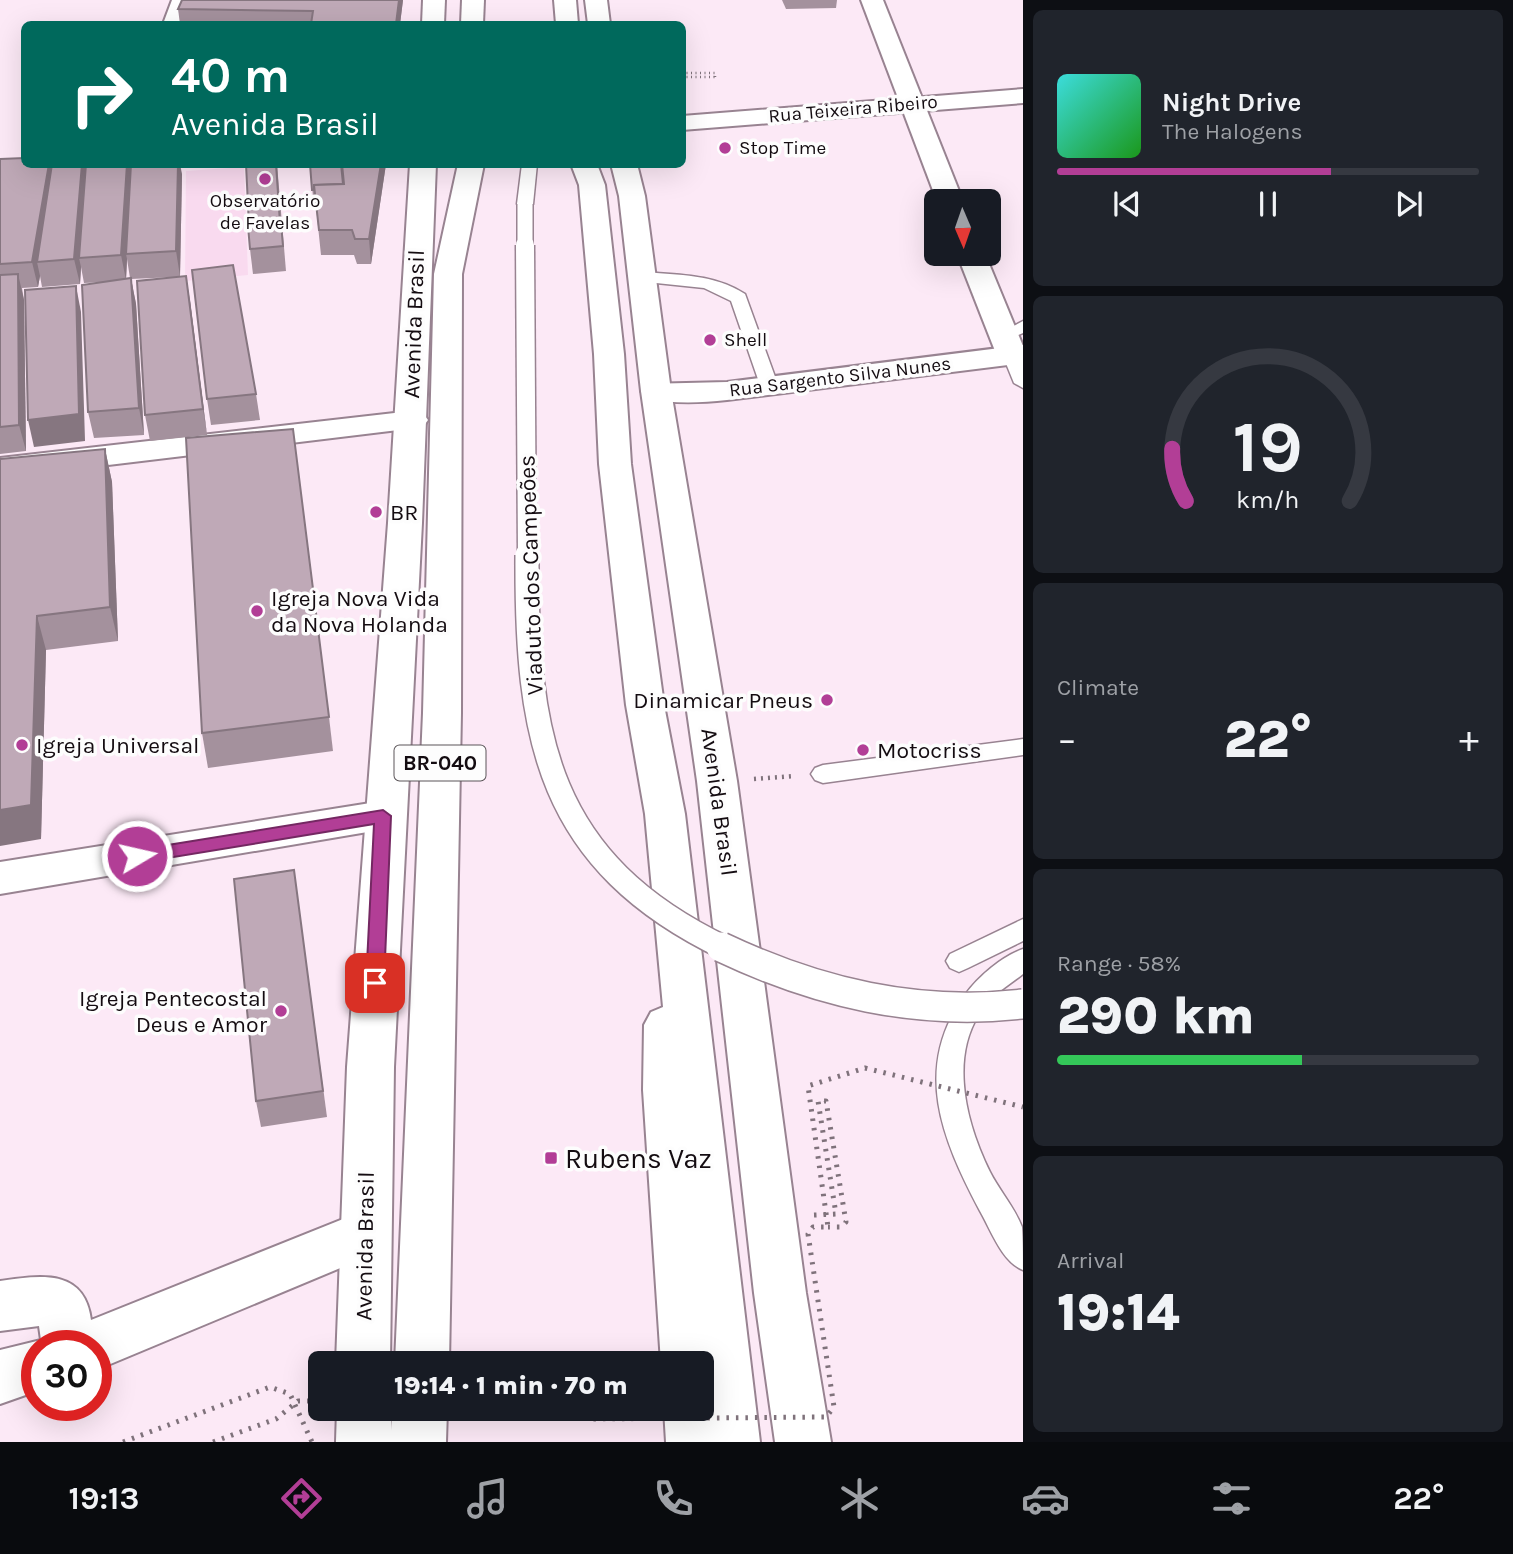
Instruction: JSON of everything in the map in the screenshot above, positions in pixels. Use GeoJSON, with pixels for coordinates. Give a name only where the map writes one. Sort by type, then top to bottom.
{"type":"FeatureCollection","features":[{"type":"Feature","properties":{"kind":"main road"},"geometry":{"type":"LineString","coordinates":[[175,21],[183,0]]}},
{"type":"Feature","properties":{"kind":"main road"},"geometry":{"type":"LineString","coordinates":[[433,21],[434,0]]}},
{"type":"Feature","properties":{"kind":"main road"},"geometry":{"type":"LineString","coordinates":[[472,21],[473,0]]}},
{"type":"Feature","properties":{"kind":"main road"},"geometry":{"type":"LineString","coordinates":[[565,0],[567,21]]}},
{"type":"Feature","properties":{"kind":"main road"},"geometry":{"type":"LineString","coordinates":[[596,0],[599,21]]}},
{"type":"Feature","properties":{"kind":"main road"},"geometry":{"type":"LineString","coordinates":[[872,0],[945,189]]}},
{"type":"Feature","properties":{"kind":"main road","name":"Rua Teixeira Ribeiro"},"geometry":{"type":"LineString","coordinates":[[686,123],[1023,96]]}},
{"type":"Feature","properties":{"kind":"main road","name":"Avenida Brasil"},"geometry":{"type":"LineString","coordinates":[[363,1351],[363,1234],[383,816],[412,419],[414,268],[423,168]]}},
{"type":"Feature","properties":{"kind":"main road","name":"Avenida Brasil"},"geometry":{"type":"LineString","coordinates":[[422,1351],[442,713],[448,274],[470,168]]}},
{"type":"Feature","properties":{"kind":"main road"},"geometry":{"type":"LineString","coordinates":[[585,168],[592,186],[609,354],[615,464],[633,611],[645,705],[666,814],[732,1442]]}},
{"type":"Feature","properties":{"kind":"main road","name":"Avenida Brasil"},"geometry":{"type":"LineString","coordinates":[[625,168],[632,196],[656,391],[717,781],[780,1293],[803,1442]]}},
{"type":"Feature","properties":{"kind":"main road"},"geometry":{"type":"LineString","coordinates":[[977,266],[1017,351]]}},
{"type":"Feature","properties":{"kind":"main road","name":"Rua Sargento Silva Nunes"},"geometry":{"type":"LineString","coordinates":[[656,391],[693,394],[1017,351]]}},
{"type":"Feature","properties":{"kind":"main road"},"geometry":{"type":"LineString","coordinates":[[0,468],[412,419]]}},
{"type":"Feature","properties":{"kind":"main road"},"geometry":{"type":"LineString","coordinates":[[0,878],[383,816]]}},
{"type":"Feature","properties":{"kind":"main road"},"geometry":{"type":"LineString","coordinates":[[682,958],[667,1017],[667,1090],[687,1351]]}},
{"type":"Feature","properties":{"kind":"main road"},"geometry":{"type":"LineString","coordinates":[[112,1337],[363,1234]]}},
{"type":"Feature","properties":{"kind":"main road"},"geometry":{"type":"LineString","coordinates":[[0,1306],[47,1300],[56,1303],[64,1314],[66,1330]]}},
{"type":"Feature","properties":{"kind":"main road"},"geometry":{"type":"LineString","coordinates":[[0,1377],[21,1370]]}},
{"type":"Feature","properties":{"kind":"main road"},"geometry":{"type":"LineString","coordinates":[[418,1442],[419,1421]]}},
{"type":"Feature","properties":{"kind":"main road"},"geometry":{"type":"LineString","coordinates":[[692,1421],[694,1442]]}},
{"type":"Feature","properties":{"kind":"lane"},"geometry":{"type":"LineString","coordinates":[[518,168],[525,197]]}},
{"type":"Feature","properties":{"kind":"lane"},"geometry":{"type":"LineString","coordinates":[[525,197],[529,168]]}},
{"type":"Feature","properties":{"kind":"lane","name":"Viaduto dos Campeões"},"geometry":{"type":"LineString","coordinates":[[525,197],[528,620],[534,705],[539,734],[555,783],[586,840],[625,885],[663,914],[725,950],[785,975],[867,999],[916,1005],[958,1007],[1023,1004]]}},
{"type":"Feature","properties":{"kind":"lane"},"geometry":{"type":"LineString","coordinates":[[643,277],[710,283],[730,290],[739,298],[769,385]]}},
{"type":"Feature","properties":{"kind":"lane"},"geometry":{"type":"LineString","coordinates":[[823,774],[1023,747]]}},
{"type":"Feature","properties":{"kind":"lane"},"geometry":{"type":"LineString","coordinates":[[959,961],[1023,929]]}},
{"type":"Feature","properties":{"kind":"lane"},"geometry":{"type":"LineString","coordinates":[[1023,960],[988,983],[960,1019],[951,1044],[947,1078],[951,1108],[969,1163],[1023,1256]]}},
{"type":"Feature","properties":{"kind":"path"},"geometry":{"type":"LineString","coordinates":[[686,75],[715,77]]}},
{"type":"Feature","properties":{"kind":"path"},"geometry":{"type":"LineString","coordinates":[[717,781],[823,774]]}},
{"type":"Feature","properties":{"kind":"path"},"geometry":{"type":"LineString","coordinates":[[828,1227],[808,1086],[865,1068],[1023,1107]]}},
{"type":"Feature","properties":{"kind":"path"},"geometry":{"type":"LineString","coordinates":[[714,1418],[826,1417],[834,1407],[808,1234],[813,1227],[840,1227],[846,1222],[826,1101],[818,1101],[836,1214]]}},
{"type":"Feature","properties":{"kind":"path"},"geometry":{"type":"LineString","coordinates":[[123,1442],[270,1387],[290,1394],[352,1435]]}},
{"type":"Feature","properties":{"kind":"path"},"geometry":{"type":"LineString","coordinates":[[213,1442],[276,1419],[298,1401],[308,1401]]}},
{"type":"Feature","properties":{"kind":"shaded area"},"geometry":{"type":"Polygon","coordinates":[[[244,168],[248,275],[185,281],[186,171],[244,168]]]}},
{"type":"Feature","properties":{"kind":"building"},"geometry":{"type":"Polygon","coordinates":[[[182,0],[399,0],[396,21],[311,21],[313,11],[178,9],[182,0]]]}},
{"type":"Feature","properties":{"kind":"building"},"geometry":{"type":"Polygon","coordinates":[[[21,158],[21,168],[48,168],[32,262],[0,264],[0,159],[21,158]]]}},
{"type":"Feature","properties":{"kind":"building"},"geometry":{"type":"Polygon","coordinates":[[[51,168],[82,168],[74,259],[37,262],[51,168]]]}},
{"type":"Feature","properties":{"kind":"building"},"geometry":{"type":"Polygon","coordinates":[[[86,168],[127,168],[121,255],[79,258],[86,168]]]}},
{"type":"Feature","properties":{"kind":"building"},"geometry":{"type":"Polygon","coordinates":[[[131,168],[178,168],[176,251],[126,254],[131,168]]]}},
{"type":"Feature","properties":{"kind":"building","name":"Observatório de Favelas"},"geometry":{"type":"Polygon","coordinates":[[[246,168],[276,168],[280,223],[249,226],[246,168]]]}},
{"type":"Feature","properties":{"kind":"building"},"geometry":{"type":"Polygon","coordinates":[[[310,168],[341,168],[343,184],[314,185],[312,190],[310,168]]]}},
{"type":"Feature","properties":{"kind":"building"},"geometry":{"type":"Polygon","coordinates":[[[342,168],[380,168],[369,239],[355,239],[352,230],[319,230],[314,185],[344,184],[342,168]]]}},
{"type":"Feature","properties":{"kind":"building"},"geometry":{"type":"Polygon","coordinates":[[[281,223],[283,246],[250,249],[248,226],[281,223]]]}},
{"type":"Feature","properties":{"kind":"building"},"geometry":{"type":"Polygon","coordinates":[[[233,265],[256,394],[207,399],[192,270],[233,265]]]}},
{"type":"Feature","properties":{"kind":"building"},"geometry":{"type":"Polygon","coordinates":[[[18,274],[19,425],[0,427],[0,275],[18,274]]]}},
{"type":"Feature","properties":{"kind":"building"},"geometry":{"type":"Polygon","coordinates":[[[186,276],[203,409],[145,415],[137,281],[186,276]]]}},
{"type":"Feature","properties":{"kind":"building"},"geometry":{"type":"Polygon","coordinates":[[[131,278],[139,408],[88,412],[82,285],[131,278]]]}},
{"type":"Feature","properties":{"kind":"building"},"geometry":{"type":"Polygon","coordinates":[[[76,286],[79,414],[28,420],[25,290],[76,286]]]}},
{"type":"Feature","properties":{"kind":"building","name":"Igreja Nova Vida da Nova Holanda"},"geometry":{"type":"Polygon","coordinates":[[[293,429],[329,717],[202,733],[186,438],[293,429]]]}},
{"type":"Feature","properties":{"kind":"building","name":"Igreja Universal"},"geometry":{"type":"Polygon","coordinates":[[[105,449],[110,607],[37,616],[31,805],[0,810],[0,459],[105,449]]]}},
{"type":"Feature","properties":{"kind":"building","name":"Igreja Pentecostal Deus e Amor"},"geometry":{"type":"Polygon","coordinates":[[[294,870],[323,1091],[256,1101],[234,879],[294,870]]]}},
{"type":"Feature","properties":{"kind":"place","name":"Stop Time"},"geometry":{"type":"Point","coordinates":[725,148]}},
{"type":"Feature","properties":{"kind":"place","name":"Observatório de Favelas"},"geometry":{"type":"Point","coordinates":[265,179]}},
{"type":"Feature","properties":{"kind":"place","name":"Shell"},"geometry":{"type":"Point","coordinates":[710,340]}},
{"type":"Feature","properties":{"kind":"place","name":"BR"},"geometry":{"type":"Point","coordinates":[376,512]}},
{"type":"Feature","properties":{"kind":"place","name":"Igreja Nova Vida da Nova Holanda"},"geometry":{"type":"Point","coordinates":[257,611]}},
{"type":"Feature","properties":{"kind":"place","name":"Dinamicar Pneus"},"geometry":{"type":"Point","coordinates":[827,700]}},
{"type":"Feature","properties":{"kind":"place","name":"Igreja Universal"},"geometry":{"type":"Point","coordinates":[22,745]}},
{"type":"Feature","properties":{"kind":"place","name":"Motocriss"},"geometry":{"type":"Point","coordinates":[863,750]}},
{"type":"Feature","properties":{"kind":"place","name":"Igreja Pentecostal Deus e Amor"},"geometry":{"type":"Point","coordinates":[281,1011]}},
{"type":"Feature","properties":{"kind":"place","name":"Rubens Vaz"},"geometry":{"type":"Point","coordinates":[551,1158]}},
{"type":"Feature","properties":{"kind":"route"},"geometry":{"type":"LineString","coordinates":[[137,856],[383,816],[375,983]]}}]}
